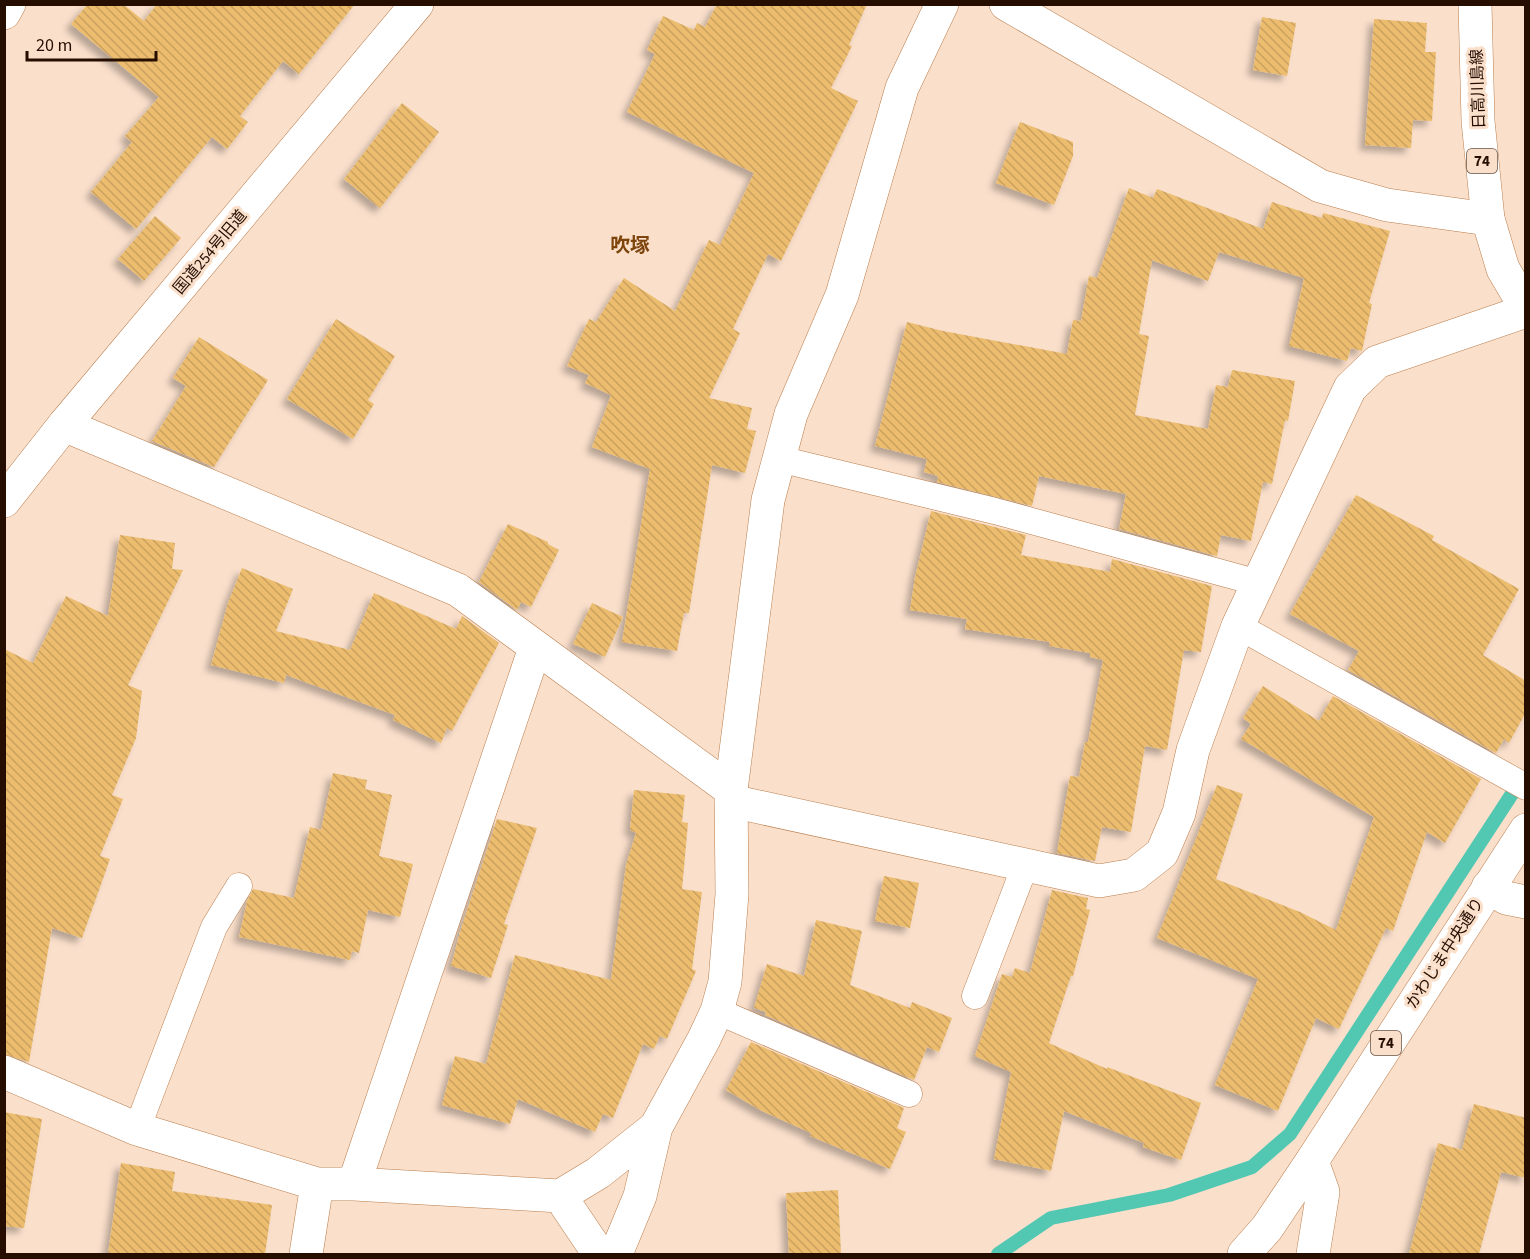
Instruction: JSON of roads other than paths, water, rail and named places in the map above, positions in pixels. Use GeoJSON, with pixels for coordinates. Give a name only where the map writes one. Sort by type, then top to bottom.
{"type":"FeatureCollection","features":[{"type":"Feature","properties":{"kind":"street"},"geometry":{"type":"LineString","coordinates":[[4,13],[9,4]]}},
{"type":"Feature","properties":{"kind":"street","name":"国道254号旧道"},"geometry":{"type":"LineString","coordinates":[[4,501],[64,425],[417,4]]}},
{"type":"Feature","properties":{"kind":"street"},"geometry":{"type":"LineString","coordinates":[[616,1254],[640,1196],[657,1127],[704,1039],[717,1011],[725,982],[732,894],[731,796],[768,500],[791,414],[842,296],[902,88],[942,4]]}},
{"type":"Feature","properties":{"kind":"street"},"geometry":{"type":"LineString","coordinates":[[1006,4],[1320,186],[1387,204],[1488,219]]}},
{"type":"Feature","properties":{"kind":"street","name":"日高川島線"},"geometry":{"type":"LineString","coordinates":[[1476,4],[1478,121],[1488,219],[1503,269],[1526,310]]}},
{"type":"Feature","properties":{"kind":"street"},"geometry":{"type":"LineString","coordinates":[[64,425],[458,590],[731,796],[1025,866],[1099,881],[1134,875],[1162,853],[1179,813],[1193,750],[1238,626],[1350,388],[1377,362],[1526,310]]}},
{"type":"Feature","properties":{"kind":"street"},"geometry":{"type":"LineString","coordinates":[[354,1184],[535,648]]}},
{"type":"Feature","properties":{"kind":"street","name":"かわじま中央通り"},"geometry":{"type":"LineString","coordinates":[[1244,1254],[1267,1228],[1312,1161],[1526,830]]}},
{"type":"Feature","properties":{"kind":"street"},"geometry":{"type":"LineString","coordinates":[[1488,887],[1506,898],[1526,902]]}},
{"type":"Feature","properties":{"kind":"street"},"geometry":{"type":"LineString","coordinates":[[4,1072],[137,1129],[317,1184],[354,1184],[560,1196],[598,1173],[657,1127]]}},
{"type":"Feature","properties":{"kind":"street"},"geometry":{"type":"LineString","coordinates":[[1312,1161],[1323,1192],[1313,1254]]}},
{"type":"Feature","properties":{"kind":"street"},"geometry":{"type":"LineString","coordinates":[[306,1254],[317,1184]]}},
{"type":"Feature","properties":{"kind":"street"},"geometry":{"type":"LineString","coordinates":[[560,1196],[599,1254]]}},
{"type":"Feature","properties":{"kind":"lane"},"geometry":{"type":"LineString","coordinates":[[779,459],[995,512],[1259,583]]}},
{"type":"Feature","properties":{"kind":"lane"},"geometry":{"type":"LineString","coordinates":[[1238,626],[1526,788]]}},
{"type":"Feature","properties":{"kind":"lane"},"geometry":{"type":"LineString","coordinates":[[975,996],[1025,866]]}},
{"type":"Feature","properties":{"kind":"lane"},"geometry":{"type":"LineString","coordinates":[[137,1129],[214,927],[239,886]]}},
{"type":"Feature","properties":{"kind":"lane"},"geometry":{"type":"LineString","coordinates":[[717,1011],[909,1094]]}},
{"type":"Feature","properties":{"kind":"waterway"},"geometry":{"type":"LineString","coordinates":[[998,1254],[1051,1218],[1169,1195],[1252,1167],[1290,1134],[1521,780]]}},
{"type":"Feature","properties":{"kind":"district","name":"吹塚"},"geometry":{"type":"Point","coordinates":[630,246]}}]}
